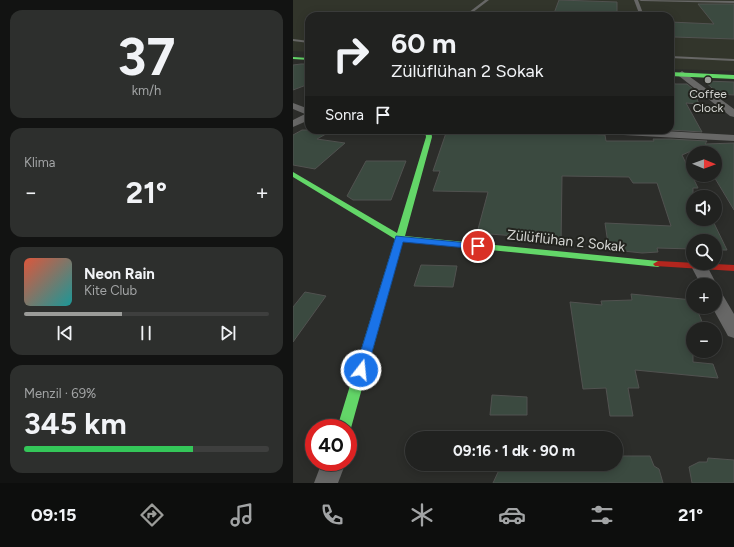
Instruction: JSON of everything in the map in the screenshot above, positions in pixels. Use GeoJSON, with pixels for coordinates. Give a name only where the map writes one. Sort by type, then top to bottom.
{"type":"FeatureCollection","features":[{"type":"Feature","properties":{"kind":"street"},"geometry":{"type":"LineString","coordinates":[[293,58],[305,59]]}},
{"type":"Feature","properties":{"kind":"street"},"geometry":{"type":"LineString","coordinates":[[674,74],[734,76]]}},
{"type":"Feature","properties":{"kind":"street"},"geometry":{"type":"LineString","coordinates":[[682,74],[734,114]]}},
{"type":"Feature","properties":{"kind":"street"},"geometry":{"type":"LineString","coordinates":[[293,106],[305,110]]}},
{"type":"Feature","properties":{"kind":"street"},"geometry":{"type":"LineString","coordinates":[[293,124],[305,118]]}},
{"type":"Feature","properties":{"kind":"street"},"geometry":{"type":"LineString","coordinates":[[347,419],[429,138],[428,134]]}},
{"type":"Feature","properties":{"kind":"street"},"geometry":{"type":"LineString","coordinates":[[660,134],[734,138]]}},
{"type":"Feature","properties":{"kind":"street","name":"Zülüflühan 2 Sokak"},"geometry":{"type":"LineString","coordinates":[[293,174],[399,238],[686,267]]}},
{"type":"Feature","properties":{"kind":"street","name":"Zülüflühan 2 Sokak"},"geometry":{"type":"LineString","coordinates":[[722,268],[734,268]]}},
{"type":"Feature","properties":{"kind":"street"},"geometry":{"type":"LineString","coordinates":[[722,309],[734,331]]}},
{"type":"Feature","properties":{"kind":"street"},"geometry":{"type":"LineString","coordinates":[[327,483],[331,471]]}},
{"type":"Feature","properties":{"kind":"lane"},"geometry":{"type":"LineString","coordinates":[[471,12],[487,0]]}},
{"type":"Feature","properties":{"kind":"lane"},"geometry":{"type":"LineString","coordinates":[[636,0],[641,12]]}},
{"type":"Feature","properties":{"kind":"lane"},"geometry":{"type":"LineString","coordinates":[[641,0],[734,2]]}},
{"type":"Feature","properties":{"kind":"lane"},"geometry":{"type":"LineString","coordinates":[[293,40],[305,42]]}},
{"type":"Feature","properties":{"kind":"lane"},"geometry":{"type":"LineString","coordinates":[[674,57],[734,60]]}},
{"type":"Feature","properties":{"kind":"shaded area"},"geometry":{"type":"Polygon","coordinates":[[[293,0],[734,0],[734,71],[674,69],[674,12],[305,12],[305,52],[293,51],[293,0]]]}},
{"type":"Feature","properties":{"kind":"building"},"geometry":{"type":"Polygon","coordinates":[[[559,0],[617,2],[617,12],[554,12],[559,0]]]}},
{"type":"Feature","properties":{"kind":"building"},"geometry":{"type":"Polygon","coordinates":[[[698,4],[734,4],[734,39],[674,37],[674,22],[714,24],[698,4]]]}},
{"type":"Feature","properties":{"kind":"building"},"geometry":{"type":"Polygon","coordinates":[[[305,64],[305,86],[293,90],[293,65],[305,64]]]}},
{"type":"Feature","properties":{"kind":"building"},"geometry":{"type":"Polygon","coordinates":[[[704,81],[734,82],[734,95],[719,94],[704,81]]]}},
{"type":"Feature","properties":{"kind":"building"},"geometry":{"type":"Polygon","coordinates":[[[674,82],[675,84],[687,84],[693,89],[699,104],[686,103],[702,132],[674,130],[674,82]]]}},
{"type":"Feature","properties":{"kind":"building"},"geometry":{"type":"Polygon","coordinates":[[[305,130],[305,134],[326,134],[317,139],[345,143],[315,169],[293,165],[293,135],[305,130]]]}},
{"type":"Feature","properties":{"kind":"building"},"geometry":{"type":"Polygon","coordinates":[[[446,134],[587,134],[605,135],[606,141],[654,141],[653,139],[670,139],[707,141],[705,144],[734,143],[734,210],[717,182],[722,182],[722,146],[686,146],[686,153],[682,155],[686,163],[686,182],[695,182],[698,188],[686,190],[686,226],[715,226],[719,234],[686,234],[686,249],[657,248],[658,252],[642,253],[614,250],[611,245],[608,244],[605,223],[671,226],[657,183],[633,183],[629,177],[562,176],[561,245],[528,242],[528,237],[477,233],[488,192],[433,191],[440,171],[433,171],[446,134]]]}},
{"type":"Feature","properties":{"kind":"building"},"geometry":{"type":"Polygon","coordinates":[[[366,161],[406,161],[391,200],[353,200],[347,196],[366,161]]]}},
{"type":"Feature","properties":{"kind":"building"},"geometry":{"type":"Polygon","coordinates":[[[722,240],[727,250],[722,250],[722,240]]]}},
{"type":"Feature","properties":{"kind":"building"},"geometry":{"type":"Polygon","coordinates":[[[421,265],[457,266],[453,287],[414,286],[421,265]]]}},
{"type":"Feature","properties":{"kind":"building"},"geometry":{"type":"Polygon","coordinates":[[[305,292],[326,296],[293,342],[293,307],[305,292]]]}},
{"type":"Feature","properties":{"kind":"building"},"geometry":{"type":"Polygon","coordinates":[[[631,294],[686,299],[686,314],[699,314],[702,322],[686,322],[686,358],[693,358],[693,362],[713,364],[718,378],[635,370],[639,388],[628,388],[633,416],[610,416],[606,388],[583,389],[570,302],[602,305],[601,301],[632,300],[631,294]]]}},
{"type":"Feature","properties":{"kind":"building"},"geometry":{"type":"Polygon","coordinates":[[[492,395],[527,397],[527,415],[490,415],[492,395]]]}},
{"type":"Feature","properties":{"kind":"building"},"geometry":{"type":"Polygon","coordinates":[[[623,456],[650,456],[654,466],[659,469],[663,483],[493,483],[499,471],[623,471],[623,456]]]}},
{"type":"Feature","properties":{"kind":"building"},"geometry":{"type":"Polygon","coordinates":[[[708,458],[734,460],[734,483],[692,483],[689,467],[699,462],[707,462],[708,458]]]}},
{"type":"Feature","properties":{"kind":"traffic: fast"},"geometry":{"type":"LineString","coordinates":[[293,58],[305,59]]}},
{"type":"Feature","properties":{"kind":"traffic: fast"},"geometry":{"type":"LineString","coordinates":[[674,74],[734,77]]}},
{"type":"Feature","properties":{"kind":"traffic: fast"},"geometry":{"type":"LineString","coordinates":[[347,419],[429,137],[429,134]]}},
{"type":"Feature","properties":{"kind":"traffic: fast"},"geometry":{"type":"LineString","coordinates":[[293,174],[399,238],[658,264]]}},
{"type":"Feature","properties":{"kind":"traffic: jam"},"geometry":{"type":"LineString","coordinates":[[658,264],[734,268]]}},
{"type":"Feature","properties":{"kind":"place","name":"Coffee Clock"},"geometry":{"type":"Point","coordinates":[708,80]}},
{"type":"Feature","properties":{"kind":"route"},"geometry":{"type":"LineString","coordinates":[[361,370],[399,238],[478,246]]}}]}
